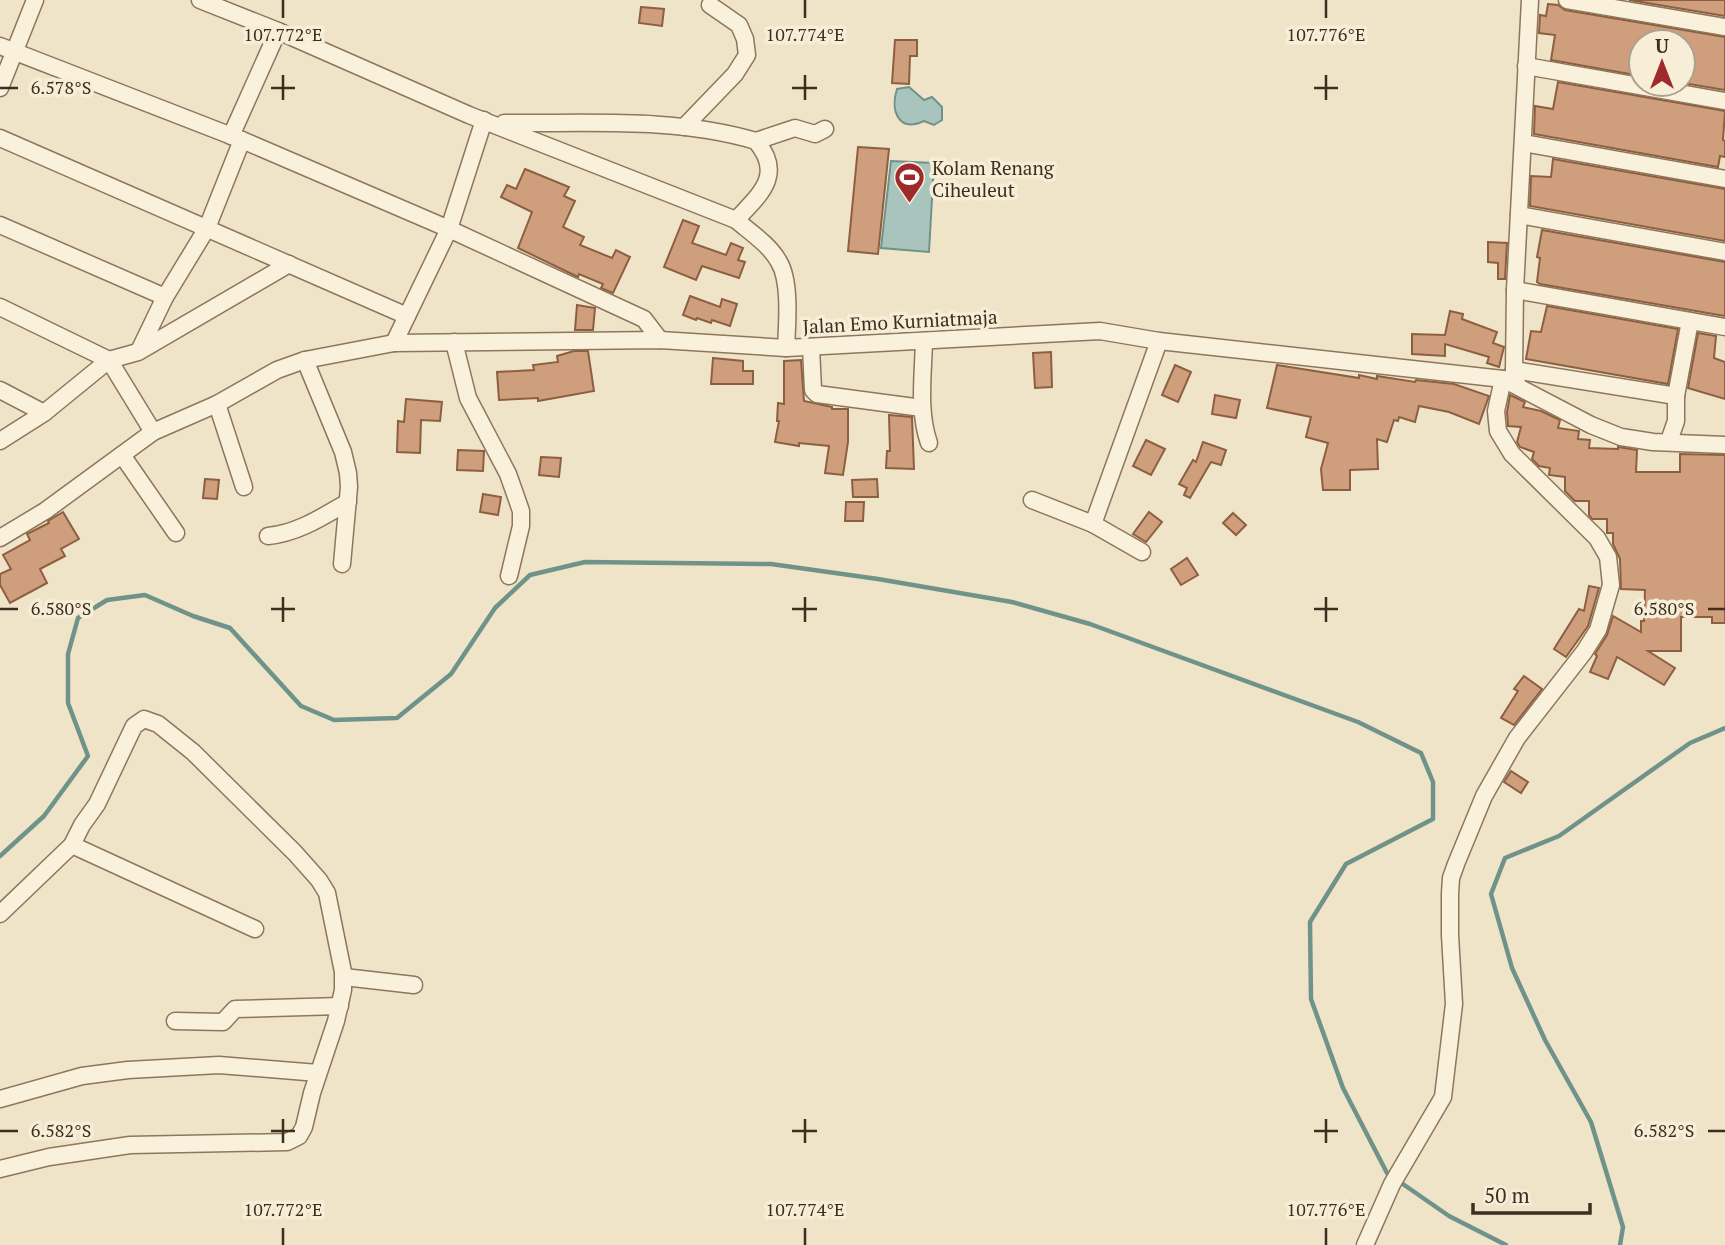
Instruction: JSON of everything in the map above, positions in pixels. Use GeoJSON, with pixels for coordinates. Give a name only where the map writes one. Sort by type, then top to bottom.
{"type":"FeatureCollection","features":[{"type":"Feature","properties":{"kind":"street"},"geometry":{"type":"LineString","coordinates":[[0,88],[6,49],[35,0]]}},
{"type":"Feature","properties":{"kind":"street","name":"Jalan Emo Kurniatmaja"},"geometry":{"type":"LineString","coordinates":[[201,0],[489,122],[736,220],[779,262],[785,281],[786,348],[1100,331],[1159,341],[1511,377],[1591,425],[1621,437],[1653,442],[1725,445]]}},
{"type":"Feature","properties":{"kind":"street"},"geometry":{"type":"LineString","coordinates":[[1365,1245],[1392,1184],[1441,1103],[1454,1004],[1450,894],[1456,864],[1484,796],[1517,738],[1576,663],[1598,630],[1611,585],[1608,557],[1597,538],[1512,454],[1497,431],[1496,411],[1511,377],[1530,0]]}},
{"type":"Feature","properties":{"kind":"street"},"geometry":{"type":"LineString","coordinates":[[1567,0],[1725,27]]}},
{"type":"Feature","properties":{"kind":"street"},"geometry":{"type":"LineString","coordinates":[[684,127],[735,74],[747,55],[745,39],[739,25],[710,5]]}},
{"type":"Feature","properties":{"kind":"street"},"geometry":{"type":"LineString","coordinates":[[138,352],[165,297],[207,228],[237,138],[278,31]]}},
{"type":"Feature","properties":{"kind":"street"},"geometry":{"type":"LineString","coordinates":[[6,49],[237,138],[449,229],[644,319],[660,340]]}},
{"type":"Feature","properties":{"kind":"street"},"geometry":{"type":"LineString","coordinates":[[1526,66],[1725,102]]}},
{"type":"Feature","properties":{"kind":"street"},"geometry":{"type":"LineString","coordinates":[[394,343],[449,229],[489,122],[684,127],[723,132],[756,141],[795,128],[814,134],[825,129]]}},
{"type":"Feature","properties":{"kind":"street"},"geometry":{"type":"LineString","coordinates":[[0,138],[407,316]]}},
{"type":"Feature","properties":{"kind":"street"},"geometry":{"type":"LineString","coordinates":[[736,220],[763,191],[768,180],[769,164],[756,141]]}},
{"type":"Feature","properties":{"kind":"street"},"geometry":{"type":"LineString","coordinates":[[1524,143],[1725,179]]}},
{"type":"Feature","properties":{"kind":"street"},"geometry":{"type":"LineString","coordinates":[[1519,215],[1725,252]]}},
{"type":"Feature","properties":{"kind":"street"},"geometry":{"type":"LineString","coordinates":[[0,225],[165,297]]}},
{"type":"Feature","properties":{"kind":"street"},"geometry":{"type":"LineString","coordinates":[[0,441],[44,413],[109,360],[138,352],[289,264]]}},
{"type":"Feature","properties":{"kind":"street"},"geometry":{"type":"LineString","coordinates":[[1515,290],[1725,327]]}},
{"type":"Feature","properties":{"kind":"street"},"geometry":{"type":"LineString","coordinates":[[0,307],[109,360],[153,432]]}},
{"type":"Feature","properties":{"kind":"street"},"geometry":{"type":"LineString","coordinates":[[1669,441],[1676,421],[1676,396],[1690,321]]}},
{"type":"Feature","properties":{"kind":"street"},"geometry":{"type":"LineString","coordinates":[[0,538],[45,511],[153,432],[217,404],[276,370],[305,360],[394,343],[660,340],[786,348]]}},
{"type":"Feature","properties":{"kind":"street"},"geometry":{"type":"LineString","coordinates":[[1093,524],[1159,341]]}},
{"type":"Feature","properties":{"kind":"street"},"geometry":{"type":"LineString","coordinates":[[454,342],[468,398],[508,474],[518,499],[521,526],[509,576]]}},
{"type":"Feature","properties":{"kind":"street"},"geometry":{"type":"LineString","coordinates":[[924,342],[922,408],[929,443]]}},
{"type":"Feature","properties":{"kind":"street"},"geometry":{"type":"LineString","coordinates":[[811,347],[813,390],[817,394],[922,408]]}},
{"type":"Feature","properties":{"kind":"street"},"geometry":{"type":"LineString","coordinates":[[305,360],[343,452],[349,480],[342,564]]}},
{"type":"Feature","properties":{"kind":"street"},"geometry":{"type":"LineString","coordinates":[[1511,377],[1676,396]]}},
{"type":"Feature","properties":{"kind":"street"},"geometry":{"type":"LineString","coordinates":[[0,390],[44,413]]}},
{"type":"Feature","properties":{"kind":"street"},"geometry":{"type":"LineString","coordinates":[[217,404],[244,487]]}},
{"type":"Feature","properties":{"kind":"street"},"geometry":{"type":"LineString","coordinates":[[122,455],[176,533]]}},
{"type":"Feature","properties":{"kind":"street"},"geometry":{"type":"LineString","coordinates":[[1032,500],[1093,524],[1142,552]]}},
{"type":"Feature","properties":{"kind":"street"},"geometry":{"type":"LineString","coordinates":[[268,537],[285,535],[305,527],[348,502]]}},
{"type":"Feature","properties":{"kind":"street"},"geometry":{"type":"LineString","coordinates":[[0,914],[72,845],[97,804],[134,726],[140,719],[151,720],[193,752],[295,853],[318,880],[327,893],[344,977],[340,1006],[304,1127],[299,1136],[291,1141],[131,1145],[49,1157],[0,1169]]}},
{"type":"Feature","properties":{"kind":"street"},"geometry":{"type":"LineString","coordinates":[[72,845],[255,929]]}},
{"type":"Feature","properties":{"kind":"street"},"geometry":{"type":"LineString","coordinates":[[344,977],[414,985]]}},
{"type":"Feature","properties":{"kind":"street"},"geometry":{"type":"LineString","coordinates":[[175,1020],[223,1022],[235,1009],[340,1006]]}},
{"type":"Feature","properties":{"kind":"street"},"geometry":{"type":"LineString","coordinates":[[0,1099],[82,1076],[128,1070],[219,1065],[318,1073]]}},
{"type":"Feature","properties":{"kind":"water"},"geometry":{"type":"Polygon","coordinates":[[[909,87],[924,100],[932,97],[942,107],[942,120],[934,125],[924,121],[915,124],[902,122],[896,112],[895,97],[897,89],[909,87]]]}},
{"type":"Feature","properties":{"kind":"water","name":"Kolam Renang Ciheuleut"},"geometry":{"type":"Polygon","coordinates":[[[891,161],[934,163],[929,252],[881,248],[891,161]]]}},
{"type":"Feature","properties":{"kind":"building"},"geometry":{"type":"Polygon","coordinates":[[[1629,0],[1725,0],[1725,16],[1629,0]]]}},
{"type":"Feature","properties":{"kind":"building"},"geometry":{"type":"Polygon","coordinates":[[[1548,4],[1558,5],[1565,10],[1672,28],[1627,28],[1627,74],[1551,60],[1555,35],[1539,33],[1540,15],[1546,16],[1548,4]]]}},
{"type":"Feature","properties":{"kind":"building"},"geometry":{"type":"Polygon","coordinates":[[[641,7],[664,9],[662,26],[639,23],[641,7]]]}},
{"type":"Feature","properties":{"kind":"building"},"geometry":{"type":"Polygon","coordinates":[[[1697,32],[1725,37],[1725,90],[1697,85],[1697,32]]]}},
{"type":"Feature","properties":{"kind":"building"},"geometry":{"type":"Polygon","coordinates":[[[895,40],[917,40],[917,56],[910,56],[909,84],[892,83],[895,40]]]}},
{"type":"Feature","properties":{"kind":"building"},"geometry":{"type":"Polygon","coordinates":[[[1558,82],[1627,94],[1627,98],[1650,98],[1725,111],[1725,157],[1720,156],[1718,167],[1534,134],[1535,106],[1553,109],[1558,82]]]}},
{"type":"Feature","properties":{"kind":"building"},"geometry":{"type":"Polygon","coordinates":[[[858,147],[889,149],[878,254],[848,251],[858,147]]]}},
{"type":"Feature","properties":{"kind":"building"},"geometry":{"type":"Polygon","coordinates":[[[1553,159],[1725,189],[1725,241],[1530,206],[1531,176],[1551,177],[1553,159]]]}},
{"type":"Feature","properties":{"kind":"building"},"geometry":{"type":"Polygon","coordinates":[[[525,169],[569,187],[564,196],[575,201],[563,227],[584,237],[580,245],[612,258],[616,250],[630,257],[613,293],[601,288],[603,284],[579,274],[578,277],[518,248],[532,212],[501,197],[507,185],[516,189],[525,169]]]}},
{"type":"Feature","properties":{"kind":"building"},"geometry":{"type":"Polygon","coordinates":[[[683,220],[699,226],[692,243],[726,255],[731,243],[743,248],[738,260],[745,262],[739,278],[702,266],[696,280],[664,267],[683,220]]]}},
{"type":"Feature","properties":{"kind":"building"},"geometry":{"type":"Polygon","coordinates":[[[1542,230],[1725,262],[1725,316],[1540,284],[1537,282],[1540,258],[1537,257],[1542,230]]]}},
{"type":"Feature","properties":{"kind":"building"},"geometry":{"type":"Polygon","coordinates":[[[1488,242],[1507,243],[1505,279],[1498,279],[1498,263],[1488,262],[1488,242]]]}},
{"type":"Feature","properties":{"kind":"building"},"geometry":{"type":"Polygon","coordinates":[[[690,296],[720,307],[722,299],[737,304],[730,326],[683,315],[690,296]]]}},
{"type":"Feature","properties":{"kind":"building"},"geometry":{"type":"Polygon","coordinates":[[[577,305],[595,308],[593,330],[575,330],[577,305]]]}},
{"type":"Feature","properties":{"kind":"building"},"geometry":{"type":"Polygon","coordinates":[[[1547,306],[1678,329],[1668,384],[1526,359],[1531,331],[1541,332],[1547,306]]]}},
{"type":"Feature","properties":{"kind":"building"},"geometry":{"type":"Polygon","coordinates":[[[1450,311],[1463,314],[1462,319],[1497,332],[1493,343],[1504,347],[1499,367],[1487,363],[1489,357],[1445,344],[1445,356],[1412,354],[1412,334],[1445,335],[1450,311]]]}},
{"type":"Feature","properties":{"kind":"building"},"geometry":{"type":"Polygon","coordinates":[[[1698,333],[1716,336],[1714,358],[1725,362],[1725,399],[1688,388],[1698,333]]]}},
{"type":"Feature","properties":{"kind":"building"},"geometry":{"type":"Polygon","coordinates":[[[574,351],[588,351],[594,391],[538,401],[538,398],[499,400],[497,372],[534,370],[533,365],[558,362],[557,356],[574,351]]]}},
{"type":"Feature","properties":{"kind":"building"},"geometry":{"type":"Polygon","coordinates":[[[1051,352],[1052,387],[1035,388],[1033,353],[1051,352]]]}},
{"type":"Feature","properties":{"kind":"building"},"geometry":{"type":"Polygon","coordinates":[[[713,358],[743,361],[743,371],[753,371],[753,384],[711,384],[713,358]]]}},
{"type":"Feature","properties":{"kind":"building"},"geometry":{"type":"Polygon","coordinates":[[[801,360],[804,401],[832,409],[848,409],[848,442],[843,475],[825,473],[829,446],[799,443],[799,446],[775,442],[779,421],[778,403],[784,404],[784,361],[801,360]]]}},
{"type":"Feature","properties":{"kind":"building"},"geometry":{"type":"Polygon","coordinates":[[[1175,365],[1191,372],[1178,402],[1162,395],[1175,365]]]}},
{"type":"Feature","properties":{"kind":"building"},"geometry":{"type":"Polygon","coordinates":[[[1277,365],[1359,378],[1359,375],[1377,379],[1377,376],[1454,384],[1489,396],[1479,424],[1449,412],[1419,406],[1415,422],[1399,417],[1398,421],[1394,420],[1387,442],[1377,439],[1378,469],[1350,470],[1350,490],[1323,490],[1321,469],[1328,443],[1306,437],[1311,417],[1267,408],[1277,365]]]}},
{"type":"Feature","properties":{"kind":"building"},"geometry":{"type":"Polygon","coordinates":[[[1215,395],[1240,400],[1236,418],[1212,414],[1215,395]]]}},
{"type":"Feature","properties":{"kind":"building"},"geometry":{"type":"Polygon","coordinates":[[[1510,395],[1525,402],[1523,407],[1541,411],[1560,420],[1558,428],[1579,431],[1578,439],[1590,440],[1589,448],[1618,447],[1637,450],[1636,472],[1680,472],[1680,454],[1725,455],[1725,623],[1712,623],[1712,617],[1681,617],[1681,651],[1648,651],[1675,668],[1664,685],[1617,657],[1608,679],[1590,672],[1597,656],[1595,654],[1607,635],[1613,616],[1641,632],[1645,590],[1621,589],[1620,559],[1613,544],[1613,533],[1607,533],[1607,519],[1592,519],[1589,515],[1589,501],[1575,501],[1565,491],[1565,477],[1549,475],[1550,468],[1539,466],[1532,459],[1534,452],[1520,447],[1517,442],[1521,427],[1508,426],[1510,395]]]}},
{"type":"Feature","properties":{"kind":"building"},"geometry":{"type":"Polygon","coordinates":[[[406,399],[442,402],[440,421],[421,420],[420,453],[397,452],[398,421],[404,422],[406,399]]]}},
{"type":"Feature","properties":{"kind":"building"},"geometry":{"type":"Polygon","coordinates":[[[889,415],[912,417],[914,469],[886,468],[887,451],[890,451],[889,415]]]}},
{"type":"Feature","properties":{"kind":"building"},"geometry":{"type":"Polygon","coordinates":[[[1146,440],[1165,449],[1151,475],[1133,466],[1146,440]]]}},
{"type":"Feature","properties":{"kind":"building"},"geometry":{"type":"Polygon","coordinates":[[[1203,442],[1226,450],[1221,465],[1211,462],[1190,498],[1184,495],[1187,488],[1179,484],[1193,460],[1196,462],[1203,442]]]}},
{"type":"Feature","properties":{"kind":"building"},"geometry":{"type":"Polygon","coordinates":[[[458,450],[484,451],[483,471],[457,470],[458,450]]]}},
{"type":"Feature","properties":{"kind":"building"},"geometry":{"type":"Polygon","coordinates":[[[541,457],[561,458],[559,477],[539,475],[541,457]]]}},
{"type":"Feature","properties":{"kind":"building"},"geometry":{"type":"Polygon","coordinates":[[[205,479],[219,480],[217,499],[203,498],[205,479]]]}},
{"type":"Feature","properties":{"kind":"building"},"geometry":{"type":"Polygon","coordinates":[[[877,479],[878,497],[853,497],[852,480],[877,479]]]}},
{"type":"Feature","properties":{"kind":"building"},"geometry":{"type":"Polygon","coordinates":[[[483,494],[501,497],[498,515],[480,512],[483,494]]]}},
{"type":"Feature","properties":{"kind":"building"},"geometry":{"type":"Polygon","coordinates":[[[846,502],[864,502],[863,521],[845,521],[846,502]]]}},
{"type":"Feature","properties":{"kind":"building"},"geometry":{"type":"Polygon","coordinates":[[[63,512],[79,539],[61,549],[65,556],[40,569],[47,583],[10,603],[0,585],[0,574],[11,569],[3,555],[30,540],[27,534],[63,512]]]}},
{"type":"Feature","properties":{"kind":"building"},"geometry":{"type":"Polygon","coordinates":[[[1149,512],[1162,522],[1146,542],[1133,534],[1149,512]]]}},
{"type":"Feature","properties":{"kind":"building"},"geometry":{"type":"Polygon","coordinates":[[[1233,513],[1246,525],[1236,535],[1223,523],[1233,513]]]}},
{"type":"Feature","properties":{"kind":"building"},"geometry":{"type":"Polygon","coordinates":[[[1187,558],[1198,575],[1181,585],[1171,569],[1187,558]]]}},
{"type":"Feature","properties":{"kind":"building"},"geometry":{"type":"Polygon","coordinates":[[[1589,586],[1599,588],[1588,626],[1566,657],[1554,649],[1579,609],[1584,611],[1589,586]]]}},
{"type":"Feature","properties":{"kind":"building"},"geometry":{"type":"Polygon","coordinates":[[[1524,676],[1542,689],[1514,725],[1501,718],[1518,691],[1514,689],[1524,676]]]}},
{"type":"Feature","properties":{"kind":"building"},"geometry":{"type":"Polygon","coordinates":[[[1511,771],[1528,782],[1521,793],[1504,782],[1511,771]]]}},
{"type":"Feature","properties":{"kind":"waterway"},"geometry":{"type":"LineString","coordinates":[[0,856],[44,816],[88,756],[68,703],[68,654],[78,618],[107,600],[145,595],[193,616],[230,628],[301,706],[334,720],[397,718],[451,674],[495,608],[530,575],[585,562],[771,564],[1012,602],[1090,624],[1358,722],[1421,753],[1433,782],[1433,819],[1346,864],[1310,922],[1311,999],[1343,1088],[1387,1173],[1449,1216],[1506,1245]]}},
{"type":"Feature","properties":{"kind":"waterway"},"geometry":{"type":"LineString","coordinates":[[1620,1245],[1623,1227],[1591,1122],[1545,1040],[1512,968],[1491,894],[1505,858],[1559,836],[1690,743],[1725,728]]}},
{"type":"Feature","properties":{"kind":"place","name":"Kolam Renang Ciheuleut"},"geometry":{"type":"Point","coordinates":[909,205]}}]}
